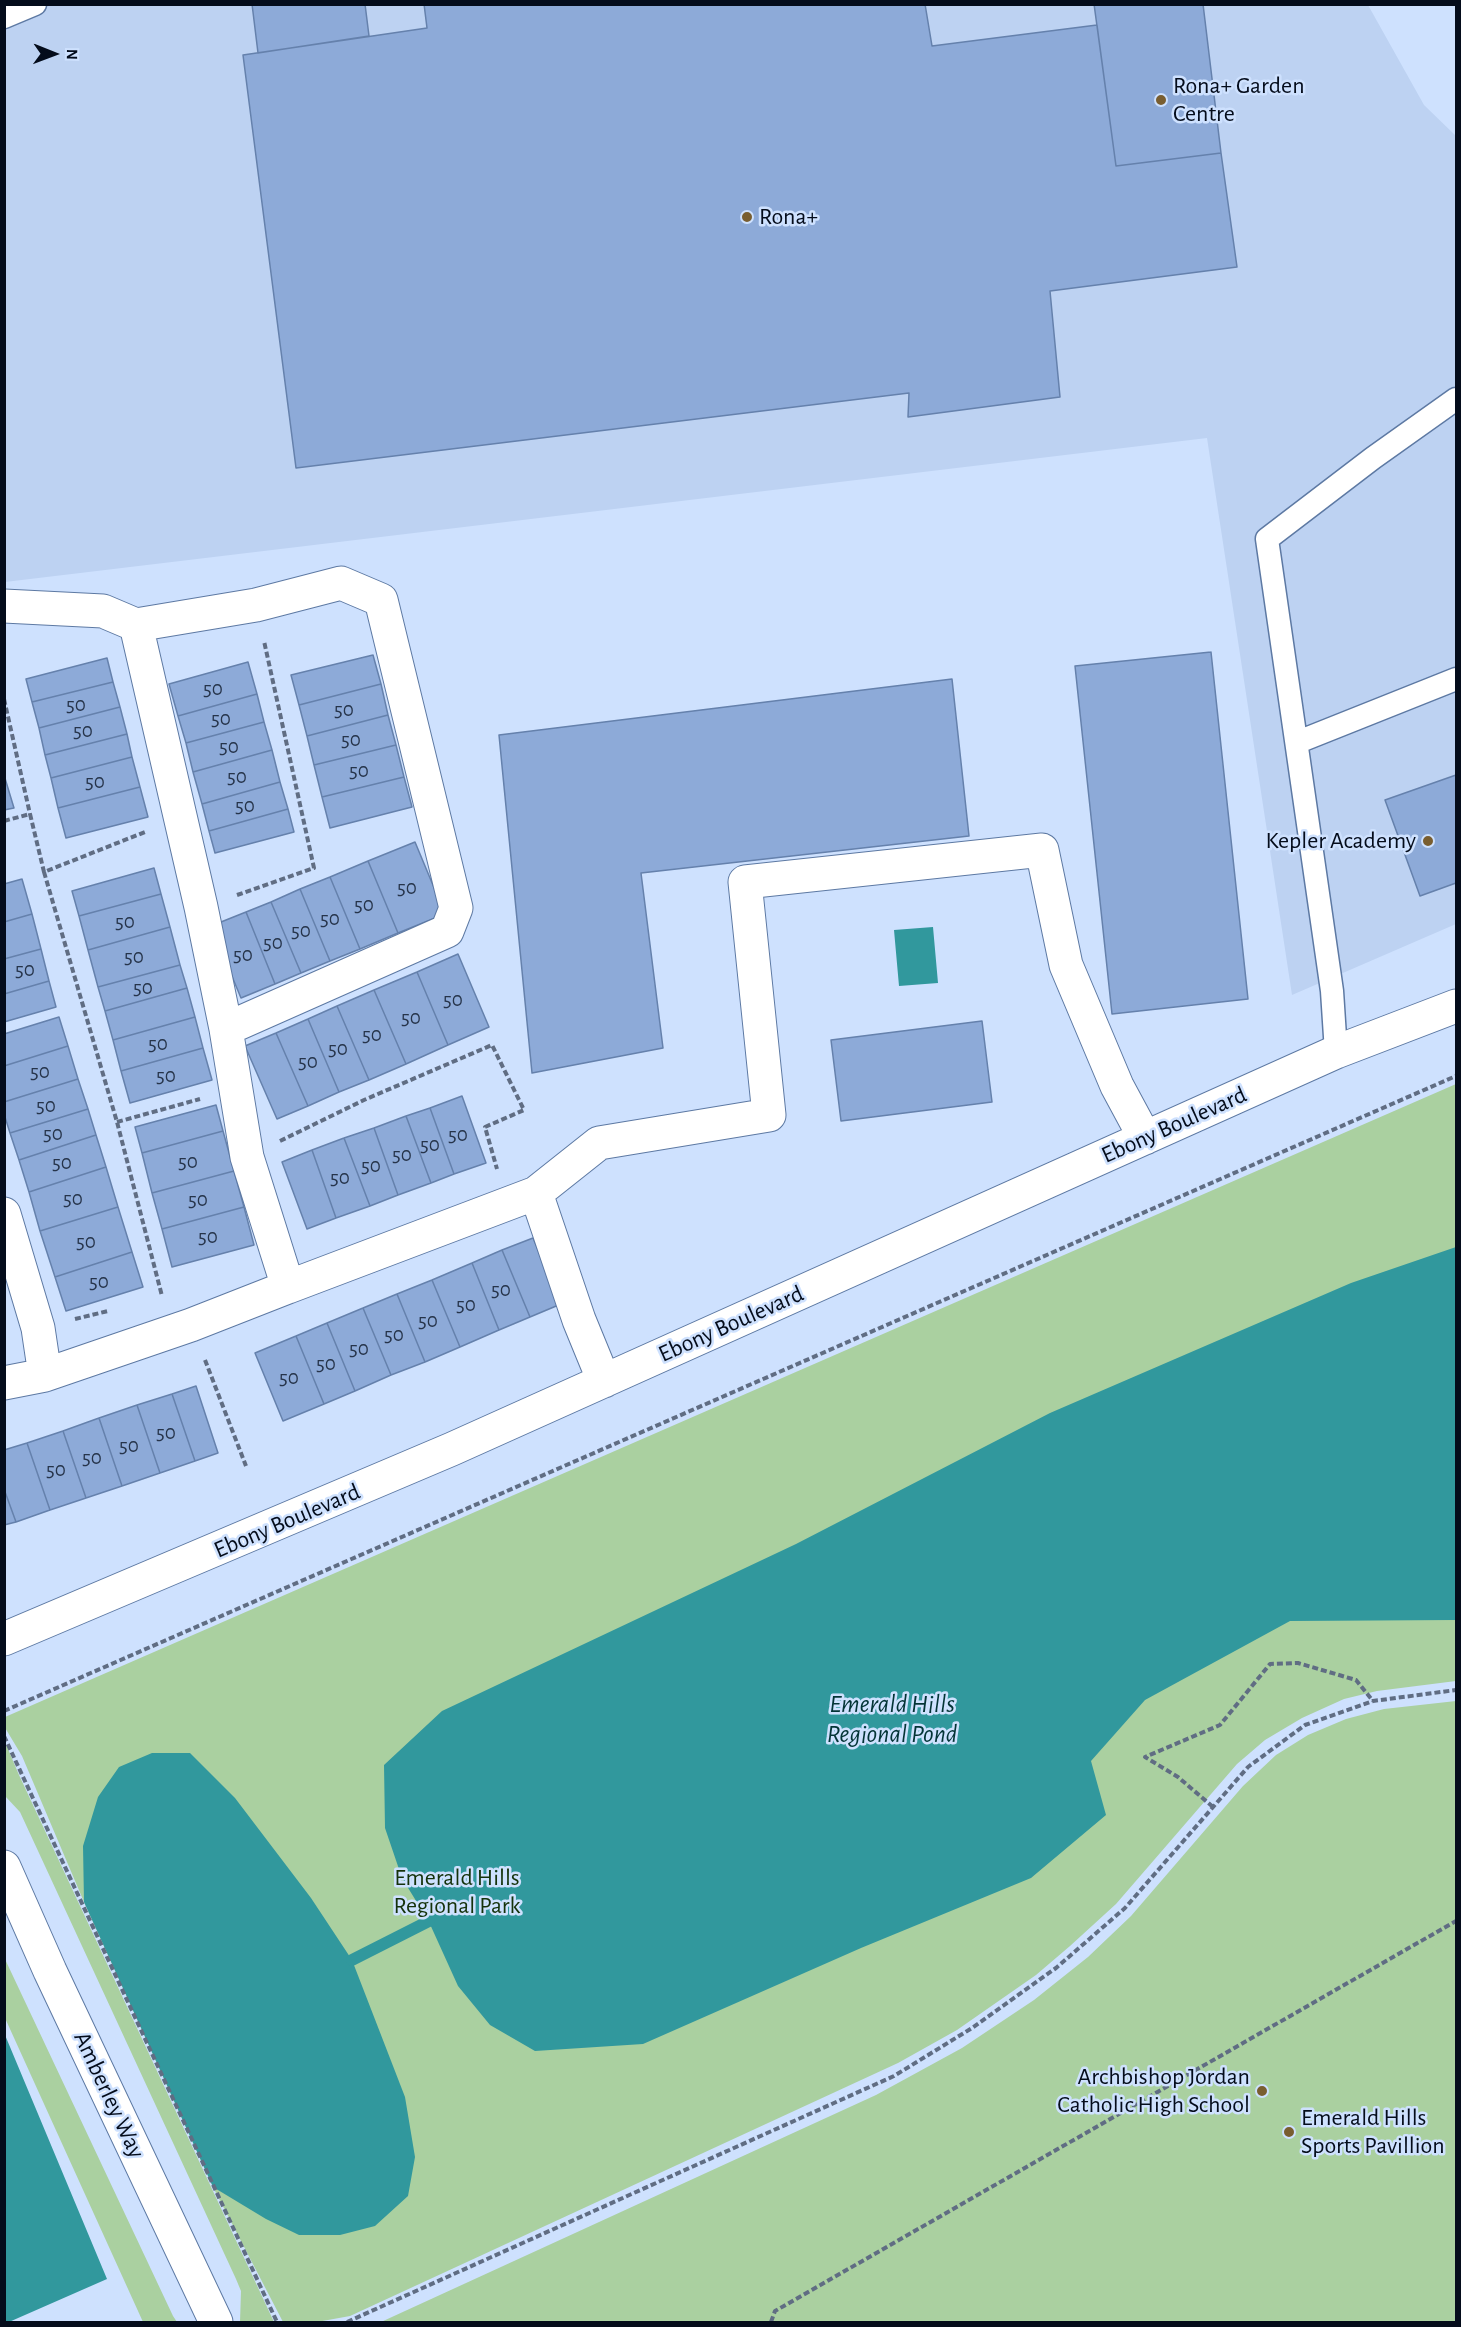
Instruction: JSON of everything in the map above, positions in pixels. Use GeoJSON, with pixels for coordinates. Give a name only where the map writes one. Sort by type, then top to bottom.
{"type":"FeatureCollection","features":[{"type":"Feature","properties":{"kind":"street"},"geometry":{"type":"LineString","coordinates":[[4,606],[103,611],[136,625],[256,605],[341,583],[381,600],[456,908],[447,931],[226,1029]]}},
{"type":"Feature","properties":{"kind":"street"},"geometry":{"type":"LineString","coordinates":[[136,625],[201,908],[226,1029],[247,1157],[288,1287]]}},
{"type":"Feature","properties":{"kind":"street"},"geometry":{"type":"LineString","coordinates":[[4,1383],[45,1375],[191,1325],[522,1199],[599,1143],[769,1115],[745,882],[1042,850],[1066,965],[1117,1086],[1145,1138]]}},
{"type":"Feature","properties":{"kind":"street","name":"Ebony Boulevard"},"geometry":{"type":"LineString","coordinates":[[4,1639],[289,1521],[1336,1052],[1456,1006]]}},
{"type":"Feature","properties":{"kind":"street"},"geometry":{"type":"LineString","coordinates":[[522,1199],[579,1320],[604,1381]]}},
{"type":"Feature","properties":{"kind":"street"},"geometry":{"type":"LineString","coordinates":[[4,1214],[38,1328],[45,1375]]}},
{"type":"Feature","properties":{"kind":"street","name":"Amberley Way"},"geometry":{"type":"LineString","coordinates":[[4,1867],[50,1971],[216,2322]]}},
{"type":"Feature","properties":{"kind":"lane"},"geometry":{"type":"LineString","coordinates":[[4,17],[34,4]]}},
{"type":"Feature","properties":{"kind":"lane"},"geometry":{"type":"LineString","coordinates":[[1336,1052],[1332,991],[1267,539],[1373,458],[1456,399]]}},
{"type":"Feature","properties":{"kind":"lane"},"geometry":{"type":"LineString","coordinates":[[1298,742],[1456,679]]}},
{"type":"Feature","properties":{"kind":"path"},"geometry":{"type":"LineString","coordinates":[[201,908],[314,868],[256,605]]}},
{"type":"Feature","properties":{"kind":"path"},"geometry":{"type":"LineString","coordinates":[[4,699],[44,872],[117,1122],[163,1298],[151,1300]]}},
{"type":"Feature","properties":{"kind":"path"},"geometry":{"type":"LineString","coordinates":[[4,821],[30,814]]}},
{"type":"Feature","properties":{"kind":"path"},"geometry":{"type":"LineString","coordinates":[[44,872],[180,818]]}},
{"type":"Feature","properties":{"kind":"path"},"geometry":{"type":"LineString","coordinates":[[247,1157],[364,1100],[492,1045],[524,1110],[485,1127],[522,1199]]}},
{"type":"Feature","properties":{"kind":"path"},"geometry":{"type":"LineString","coordinates":[[4,1711],[1456,1076]]}},
{"type":"Feature","properties":{"kind":"path"},"geometry":{"type":"LineString","coordinates":[[117,1122],[237,1089]]}},
{"type":"Feature","properties":{"kind":"path"},"geometry":{"type":"LineString","coordinates":[[38,1328],[117,1309]]}},
{"type":"Feature","properties":{"kind":"path"},"geometry":{"type":"LineString","coordinates":[[191,1325],[246,1466]]}},
{"type":"Feature","properties":{"kind":"path"},"geometry":{"type":"LineString","coordinates":[[1214,1807],[1178,1777],[1145,1757],[1220,1725],[1270,1664],[1298,1663],[1356,1680],[1373,1701]]}},
{"type":"Feature","properties":{"kind":"path"},"geometry":{"type":"LineString","coordinates":[[347,2322],[894,2076],[972,2028],[1056,1968],[1125,1908],[1248,1767],[1305,1725],[1373,1701],[1456,1690]]}},
{"type":"Feature","properties":{"kind":"path"},"geometry":{"type":"LineString","coordinates":[[4,1736],[277,2322]]}},
{"type":"Feature","properties":{"kind":"path"},"geometry":{"type":"LineString","coordinates":[[771,2322],[775,2311],[1456,1921]]}},
{"type":"Feature","properties":{"kind":"shaded area"},"geometry":{"type":"Polygon","coordinates":[[[4,5],[1368,5],[1424,105],[1456,136],[1456,924],[1292,995],[1207,438],[5,582],[4,5]]]}},
{"type":"Feature","properties":{"kind":"green space","name":"Emerald Hills Regional Park"},"geometry":{"type":"Polygon","coordinates":[[[1456,1084],[1456,1681],[1377,1691],[1344,1699],[1302,1718],[1265,1740],[1237,1764],[1116,1904],[1070,1946],[1036,1975],[957,2030],[898,2063],[350,2316],[317,2322],[283,2322],[213,2187],[84,1902],[22,1756],[4,1726],[5,1717],[1456,1084]]]}},
{"type":"Feature","properties":{"kind":"green space"},"geometry":{"type":"Polygon","coordinates":[[[1456,1701],[1456,2322],[381,2322],[876,2095],[962,2048],[1034,2000],[1088,1957],[1131,1916],[1243,1786],[1276,1755],[1308,1735],[1346,1719],[1384,1709],[1456,1701]]]}},
{"type":"Feature","properties":{"kind":"green space"},"geometry":{"type":"Polygon","coordinates":[[[5,1742],[274,2322],[240,2322],[241,2291],[236,2279],[20,1812],[5,1796],[5,1742]]]}},
{"type":"Feature","properties":{"kind":"green space"},"geometry":{"type":"Polygon","coordinates":[[[4,1957],[177,2322],[143,2322],[5,2018],[4,1957]]]}},
{"type":"Feature","properties":{"kind":"water"},"geometry":{"type":"Polygon","coordinates":[[[933,927],[938,983],[899,986],[894,930],[933,927]]]}},
{"type":"Feature","properties":{"kind":"water","name":"Emerald Hills Regional Pond"},"geometry":{"type":"Polygon","coordinates":[[[1456,1247],[1456,1620],[1290,1621],[1145,1700],[1091,1761],[1106,1815],[1031,1878],[861,1948],[643,2044],[535,2051],[490,2025],[458,1986],[429,1922],[402,1878],[385,1828],[384,1765],[442,1711],[796,1544],[1050,1413],[1351,1283],[1456,1247]]]}},
{"type":"Feature","properties":{"kind":"water"},"geometry":{"type":"Polygon","coordinates":[[[152,1753],[190,1753],[235,1798],[311,1898],[352,1960],[405,2097],[415,2157],[408,2196],[375,2226],[340,2235],[299,2235],[266,2219],[213,2187],[84,1902],[83,1846],[98,1797],[119,1767],[152,1753]]]}},
{"type":"Feature","properties":{"kind":"water"},"geometry":{"type":"Polygon","coordinates":[[[5,2035],[107,2279],[9,2322],[4,2322],[5,2035]]]}},
{"type":"Feature","properties":{"kind":"building"},"geometry":{"type":"Polygon","coordinates":[[[252,4],[365,4],[369,36],[258,53],[252,4]]]}},
{"type":"Feature","properties":{"kind":"building","name":"Rona+"},"geometry":{"type":"Polygon","coordinates":[[[424,4],[1094,4],[1116,166],[1221,153],[1237,267],[1050,291],[1060,397],[908,417],[909,393],[296,468],[243,55],[427,28],[424,4]]]}},
{"type":"Feature","properties":{"kind":"building","name":"Rona+ Garden Centre"},"geometry":{"type":"Polygon","coordinates":[[[925,4],[1203,4],[1221,153],[1116,166],[1097,25],[932,46],[925,4]]]}},
{"type":"Feature","properties":{"kind":"building"},"geometry":{"type":"Polygon","coordinates":[[[1211,652],[1248,999],[1112,1014],[1075,666],[1211,652]]]}},
{"type":"Feature","properties":{"kind":"building"},"geometry":{"type":"Polygon","coordinates":[[[373,655],[381,684],[299,705],[291,675],[373,655]]]}},
{"type":"Feature","properties":{"kind":"building"},"geometry":{"type":"Polygon","coordinates":[[[107,658],[113,682],[32,702],[26,679],[107,658]]]}},
{"type":"Feature","properties":{"kind":"building"},"geometry":{"type":"Polygon","coordinates":[[[248,662],[257,694],[178,716],[169,684],[248,662]]]}},
{"type":"Feature","properties":{"kind":"building"},"geometry":{"type":"Polygon","coordinates":[[[952,679],[969,836],[641,873],[663,1048],[532,1073],[499,735],[952,679]]]}},
{"type":"Feature","properties":{"kind":"building"},"geometry":{"type":"Polygon","coordinates":[[[113,682],[120,707],[39,728],[32,702],[113,682]]]}},
{"type":"Feature","properties":{"kind":"building"},"geometry":{"type":"Polygon","coordinates":[[[381,684],[388,715],[307,736],[299,705],[381,684]]]}},
{"type":"Feature","properties":{"kind":"building"},"geometry":{"type":"Polygon","coordinates":[[[257,694],[264,722],[186,743],[178,716],[257,694]]]}},
{"type":"Feature","properties":{"kind":"building"},"geometry":{"type":"Polygon","coordinates":[[[120,707],[127,734],[45,755],[39,728],[120,707]]]}},
{"type":"Feature","properties":{"kind":"building"},"geometry":{"type":"Polygon","coordinates":[[[388,715],[396,745],[314,765],[307,736],[388,715]]]}},
{"type":"Feature","properties":{"kind":"building"},"geometry":{"type":"Polygon","coordinates":[[[264,722],[272,750],[193,772],[186,743],[264,722]]]}},
{"type":"Feature","properties":{"kind":"building"},"geometry":{"type":"Polygon","coordinates":[[[127,734],[132,757],[51,778],[45,755],[127,734]]]}},
{"type":"Feature","properties":{"kind":"building"},"geometry":{"type":"Polygon","coordinates":[[[396,745],[404,777],[322,797],[314,765],[396,745]]]}},
{"type":"Feature","properties":{"kind":"building"},"geometry":{"type":"Polygon","coordinates":[[[272,750],[280,782],[202,804],[193,772],[272,750]]]}},
{"type":"Feature","properties":{"kind":"building"},"geometry":{"type":"Polygon","coordinates":[[[132,757],[140,787],[58,808],[51,778],[132,757]]]}},
{"type":"Feature","properties":{"kind":"building"},"geometry":{"type":"Polygon","coordinates":[[[4,775],[14,808],[4,810],[4,775]]]}},
{"type":"Feature","properties":{"kind":"building","name":"Kepler Academy"},"geometry":{"type":"Polygon","coordinates":[[[1456,775],[1456,883],[1420,896],[1385,800],[1456,775]]]}},
{"type":"Feature","properties":{"kind":"building"},"geometry":{"type":"Polygon","coordinates":[[[404,777],[412,807],[330,828],[322,797],[404,777]]]}},
{"type":"Feature","properties":{"kind":"building"},"geometry":{"type":"Polygon","coordinates":[[[280,782],[288,809],[209,831],[202,804],[280,782]]]}},
{"type":"Feature","properties":{"kind":"building"},"geometry":{"type":"Polygon","coordinates":[[[140,787],[148,817],[66,838],[58,808],[140,787]]]}},
{"type":"Feature","properties":{"kind":"building"},"geometry":{"type":"Polygon","coordinates":[[[288,809],[294,832],[215,853],[209,831],[288,809]]]}},
{"type":"Feature","properties":{"kind":"building"},"geometry":{"type":"Polygon","coordinates":[[[415,842],[445,914],[398,933],[368,861],[415,842]]]}},
{"type":"Feature","properties":{"kind":"building"},"geometry":{"type":"Polygon","coordinates":[[[368,861],[398,933],[360,949],[330,877],[368,861]]]}},
{"type":"Feature","properties":{"kind":"building"},"geometry":{"type":"Polygon","coordinates":[[[154,868],[161,894],[79,916],[72,891],[154,868]]]}},
{"type":"Feature","properties":{"kind":"building"},"geometry":{"type":"Polygon","coordinates":[[[330,877],[360,949],[330,961],[300,889],[330,877]]]}},
{"type":"Feature","properties":{"kind":"building"},"geometry":{"type":"Polygon","coordinates":[[[22,879],[32,914],[4,922],[4,884],[22,879]]]}},
{"type":"Feature","properties":{"kind":"building"},"geometry":{"type":"Polygon","coordinates":[[[300,889],[330,961],[301,973],[271,902],[300,889]]]}},
{"type":"Feature","properties":{"kind":"building"},"geometry":{"type":"Polygon","coordinates":[[[161,894],[170,927],[88,950],[79,916],[161,894]]]}},
{"type":"Feature","properties":{"kind":"building"},"geometry":{"type":"Polygon","coordinates":[[[271,902],[301,973],[275,984],[246,912],[271,902]]]}},
{"type":"Feature","properties":{"kind":"building"},"geometry":{"type":"Polygon","coordinates":[[[246,912],[275,984],[241,998],[211,926],[246,912]]]}},
{"type":"Feature","properties":{"kind":"building"},"geometry":{"type":"Polygon","coordinates":[[[32,914],[41,949],[4,959],[4,922],[32,914]]]}},
{"type":"Feature","properties":{"kind":"building"},"geometry":{"type":"Polygon","coordinates":[[[170,927],[180,965],[98,987],[88,950],[170,927]]]}},
{"type":"Feature","properties":{"kind":"building"},"geometry":{"type":"Polygon","coordinates":[[[41,949],[49,981],[4,994],[4,959],[41,949]]]}},
{"type":"Feature","properties":{"kind":"building"},"geometry":{"type":"Polygon","coordinates":[[[458,954],[489,1027],[448,1045],[417,972],[458,954]]]}},
{"type":"Feature","properties":{"kind":"building"},"geometry":{"type":"Polygon","coordinates":[[[180,965],[187,988],[105,1011],[98,987],[180,965]]]}},
{"type":"Feature","properties":{"kind":"building"},"geometry":{"type":"Polygon","coordinates":[[[417,972],[448,1045],[406,1064],[374,990],[417,972]]]}},
{"type":"Feature","properties":{"kind":"building"},"geometry":{"type":"Polygon","coordinates":[[[49,981],[56,1007],[4,1022],[4,994],[49,981]]]}},
{"type":"Feature","properties":{"kind":"building"},"geometry":{"type":"Polygon","coordinates":[[[187,988],[195,1017],[113,1040],[105,1011],[187,988]]]}},
{"type":"Feature","properties":{"kind":"building"},"geometry":{"type":"Polygon","coordinates":[[[374,990],[406,1064],[369,1080],[337,1006],[374,990]]]}},
{"type":"Feature","properties":{"kind":"building"},"geometry":{"type":"Polygon","coordinates":[[[337,1006],[369,1080],[339,1092],[308,1019],[337,1006]]]}},
{"type":"Feature","properties":{"kind":"building"},"geometry":{"type":"Polygon","coordinates":[[[59,1017],[68,1046],[4,1066],[4,1034],[59,1017]]]}},
{"type":"Feature","properties":{"kind":"building"},"geometry":{"type":"Polygon","coordinates":[[[195,1017],[203,1048],[121,1071],[113,1040],[195,1017]]]}},
{"type":"Feature","properties":{"kind":"building"},"geometry":{"type":"Polygon","coordinates":[[[308,1019],[339,1092],[308,1106],[276,1033],[308,1019]]]}},
{"type":"Feature","properties":{"kind":"building"},"geometry":{"type":"Polygon","coordinates":[[[982,1021],[992,1102],[841,1121],[831,1040],[982,1021]]]}},
{"type":"Feature","properties":{"kind":"building"},"geometry":{"type":"Polygon","coordinates":[[[276,1033],[308,1106],[277,1119],[245,1046],[276,1033]]]}},
{"type":"Feature","properties":{"kind":"building"},"geometry":{"type":"Polygon","coordinates":[[[68,1046],[78,1079],[4,1102],[4,1066],[68,1046]]]}},
{"type":"Feature","properties":{"kind":"building"},"geometry":{"type":"Polygon","coordinates":[[[203,1048],[212,1080],[130,1103],[121,1071],[203,1048]]]}},
{"type":"Feature","properties":{"kind":"building"},"geometry":{"type":"Polygon","coordinates":[[[78,1079],[88,1109],[10,1133],[4,1114],[4,1102],[78,1079]]]}},
{"type":"Feature","properties":{"kind":"building"},"geometry":{"type":"Polygon","coordinates":[[[462,1096],[486,1163],[454,1174],[430,1108],[462,1096]]]}},
{"type":"Feature","properties":{"kind":"building"},"geometry":{"type":"Polygon","coordinates":[[[216,1105],[223,1131],[142,1153],[135,1127],[216,1105]]]}},
{"type":"Feature","properties":{"kind":"building"},"geometry":{"type":"Polygon","coordinates":[[[430,1108],[454,1174],[431,1183],[406,1116],[430,1108]]]}},
{"type":"Feature","properties":{"kind":"building"},"geometry":{"type":"Polygon","coordinates":[[[88,1109],[96,1135],[19,1160],[10,1133],[88,1109]]]}},
{"type":"Feature","properties":{"kind":"building"},"geometry":{"type":"Polygon","coordinates":[[[406,1116],[431,1183],[398,1195],[374,1128],[406,1116]]]}},
{"type":"Feature","properties":{"kind":"building"},"geometry":{"type":"Polygon","coordinates":[[[374,1128],[398,1195],[370,1206],[344,1138],[374,1128]]]}},
{"type":"Feature","properties":{"kind":"building"},"geometry":{"type":"Polygon","coordinates":[[[223,1131],[234,1171],[152,1193],[142,1153],[223,1131]]]}},
{"type":"Feature","properties":{"kind":"building"},"geometry":{"type":"Polygon","coordinates":[[[96,1135],[106,1167],[29,1192],[19,1160],[96,1135]]]}},
{"type":"Feature","properties":{"kind":"building"},"geometry":{"type":"Polygon","coordinates":[[[344,1138],[370,1206],[336,1218],[312,1150],[344,1138]]]}},
{"type":"Feature","properties":{"kind":"building"},"geometry":{"type":"Polygon","coordinates":[[[312,1150],[336,1218],[307,1229],[282,1162],[312,1150]]]}},
{"type":"Feature","properties":{"kind":"building"},"geometry":{"type":"Polygon","coordinates":[[[106,1167],[118,1207],[40,1231],[29,1192],[106,1167]]]}},
{"type":"Feature","properties":{"kind":"building"},"geometry":{"type":"Polygon","coordinates":[[[234,1171],[244,1207],[162,1229],[152,1193],[234,1171]]]}},
{"type":"Feature","properties":{"kind":"building"},"geometry":{"type":"Polygon","coordinates":[[[118,1207],[132,1252],[55,1277],[40,1231],[118,1207]]]}},
{"type":"Feature","properties":{"kind":"building"},"geometry":{"type":"Polygon","coordinates":[[[244,1207],[254,1245],[172,1267],[162,1229],[244,1207]]]}},
{"type":"Feature","properties":{"kind":"building"},"geometry":{"type":"Polygon","coordinates":[[[533,1238],[561,1304],[530,1317],[502,1250],[533,1238]]]}},
{"type":"Feature","properties":{"kind":"building"},"geometry":{"type":"Polygon","coordinates":[[[502,1250],[530,1317],[499,1330],[472,1263],[502,1250]]]}},
{"type":"Feature","properties":{"kind":"building"},"geometry":{"type":"Polygon","coordinates":[[[132,1252],[143,1287],[66,1311],[55,1277],[132,1252]]]}},
{"type":"Feature","properties":{"kind":"building"},"geometry":{"type":"Polygon","coordinates":[[[472,1263],[499,1330],[460,1347],[432,1280],[472,1263]]]}},
{"type":"Feature","properties":{"kind":"building"},"geometry":{"type":"Polygon","coordinates":[[[432,1280],[460,1347],[425,1362],[397,1294],[432,1280]]]}},
{"type":"Feature","properties":{"kind":"building"},"geometry":{"type":"Polygon","coordinates":[[[397,1294],[425,1362],[391,1375],[363,1308],[397,1294]]]}},
{"type":"Feature","properties":{"kind":"building"},"geometry":{"type":"Polygon","coordinates":[[[363,1308],[391,1375],[355,1391],[327,1323],[363,1308]]]}},
{"type":"Feature","properties":{"kind":"building"},"geometry":{"type":"Polygon","coordinates":[[[327,1323],[355,1391],[324,1404],[296,1336],[327,1323]]]}},
{"type":"Feature","properties":{"kind":"building"},"geometry":{"type":"Polygon","coordinates":[[[296,1336],[324,1404],[283,1421],[255,1353],[296,1336]]]}},
{"type":"Feature","properties":{"kind":"building"},"geometry":{"type":"Polygon","coordinates":[[[196,1386],[218,1453],[195,1461],[172,1394],[196,1386]]]}},
{"type":"Feature","properties":{"kind":"building"},"geometry":{"type":"Polygon","coordinates":[[[172,1394],[195,1461],[160,1473],[137,1405],[172,1394]]]}},
{"type":"Feature","properties":{"kind":"building"},"geometry":{"type":"Polygon","coordinates":[[[137,1405],[160,1473],[122,1486],[99,1418],[137,1405]]]}},
{"type":"Feature","properties":{"kind":"building"},"geometry":{"type":"Polygon","coordinates":[[[99,1418],[122,1486],[86,1498],[63,1431],[99,1418]]]}},
{"type":"Feature","properties":{"kind":"building"},"geometry":{"type":"Polygon","coordinates":[[[63,1431],[86,1498],[50,1510],[27,1443],[63,1431]]]}},
{"type":"Feature","properties":{"kind":"building"},"geometry":{"type":"Polygon","coordinates":[[[27,1443],[50,1510],[16,1522],[4,1489],[4,1450],[27,1443]]]}},
{"type":"Feature","properties":{"kind":"building"},"geometry":{"type":"Polygon","coordinates":[[[4,1489],[16,1522],[4,1525],[4,1489]]]}},
{"type":"Feature","properties":{"kind":"waterway"},"geometry":{"type":"LineString","coordinates":[[352,1960],[429,1921]]}},
{"type":"Feature","properties":{"kind":"place","name":"Rona+ Garden Centre"},"geometry":{"type":"Point","coordinates":[1161,100]}},
{"type":"Feature","properties":{"kind":"place","name":"Rona+"},"geometry":{"type":"Point","coordinates":[747,217]}},
{"type":"Feature","properties":{"kind":"place","name":"Kepler Academy"},"geometry":{"type":"Point","coordinates":[1428,841]}},
{"type":"Feature","properties":{"kind":"place","name":"Archbishop Jordan Catholic High School"},"geometry":{"type":"Point","coordinates":[1262,2091]}},
{"type":"Feature","properties":{"kind":"place","name":"Emerald Hills Sports Pavillion"},"geometry":{"type":"Point","coordinates":[1289,2132]}}]}
